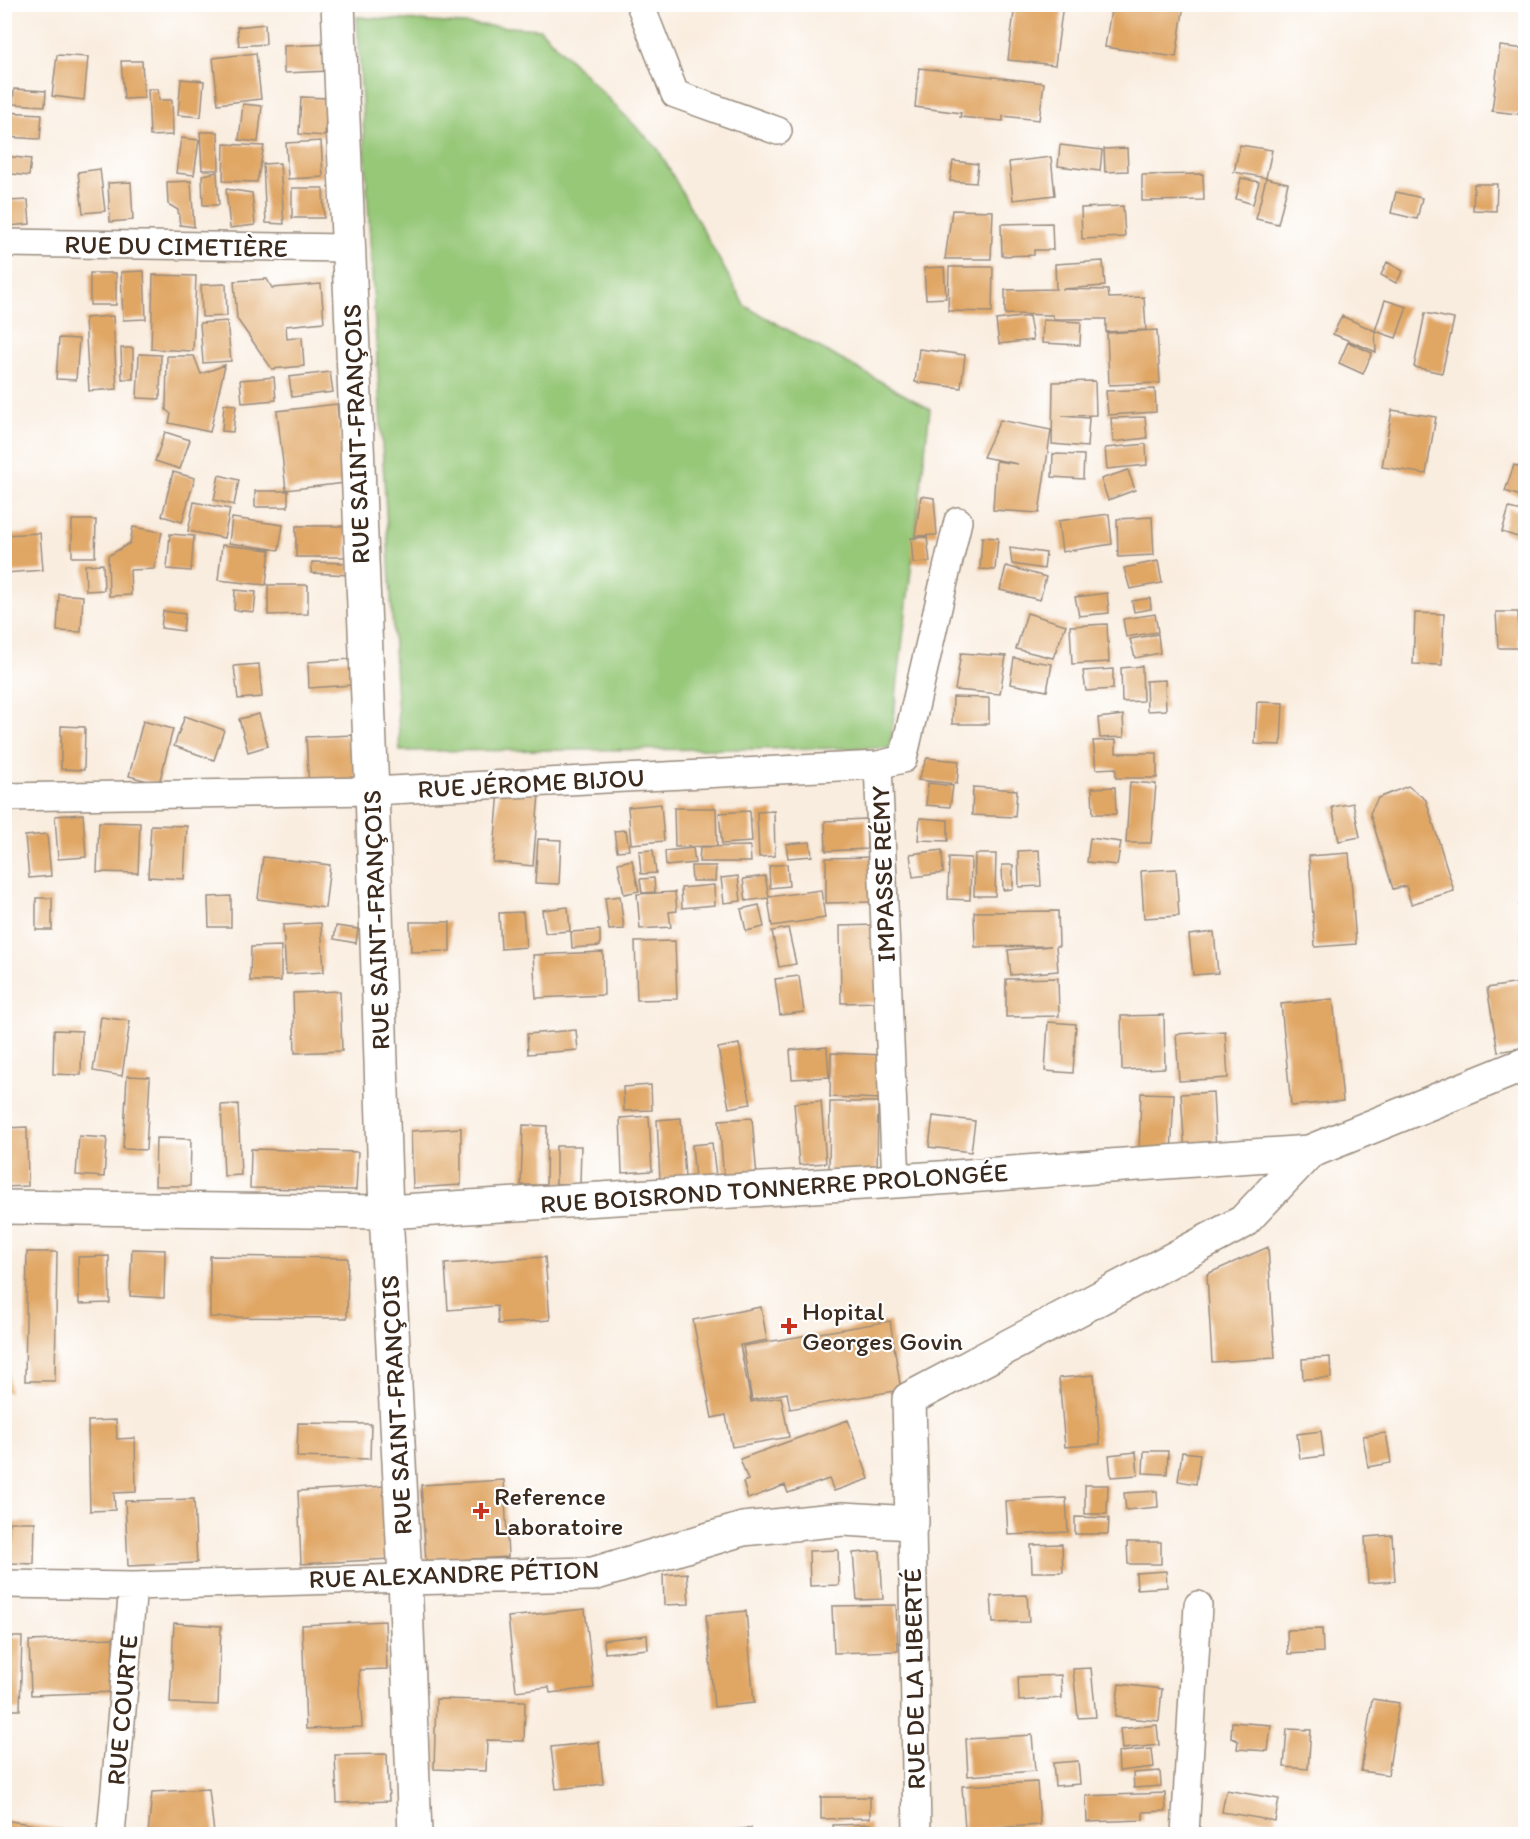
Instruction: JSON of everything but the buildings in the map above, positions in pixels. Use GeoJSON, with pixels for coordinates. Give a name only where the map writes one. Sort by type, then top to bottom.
{"type":"FeatureCollection","features":[{"type":"Feature","properties":{"kind":"street","name":"RUE SAINT-FRANÇOIS"},"geometry":{"type":"LineString","coordinates":[[338,4],[372,791],[386,1212],[405,1578],[415,1834]]}},
{"type":"Feature","properties":{"kind":"street"},"geometry":{"type":"LineString","coordinates":[[640,4],[675,94],[778,131]]}},
{"type":"Feature","properties":{"kind":"street","name":"RUE DU CIMETIÈRE"},"geometry":{"type":"LineString","coordinates":[[4,243],[348,248]]}},
{"type":"Feature","properties":{"kind":"street","name":"IMPASSE RÉMY"},"geometry":{"type":"LineString","coordinates":[[896,1181],[878,765],[903,759],[958,521]]}},
{"type":"Feature","properties":{"kind":"street","name":"RUE JÉROME BIJOU"},"geometry":{"type":"LineString","coordinates":[[4,797],[372,791],[878,765]]}},
{"type":"Feature","properties":{"kind":"street","name":"RUE BOISROND TONNERRE PROLONGÉE"},"geometry":{"type":"LineString","coordinates":[[4,1207],[386,1212],[896,1181],[1309,1152],[1526,1064]]}},
{"type":"Feature","properties":{"kind":"street"},"geometry":{"type":"LineString","coordinates":[[912,1523],[909,1399],[1243,1222],[1309,1152]]}},
{"type":"Feature","properties":{"kind":"street","name":"RUE ALEXANDRE PÉTION"},"geometry":{"type":"LineString","coordinates":[[4,1584],[133,1586],[593,1574],[743,1529],[843,1519],[912,1523]]}},
{"type":"Feature","properties":{"kind":"street","name":"RUE DE LA LIBERTÉ"},"geometry":{"type":"LineString","coordinates":[[912,1523],[917,1834]]}},
{"type":"Feature","properties":{"kind":"street","name":"RUE COURTE"},"geometry":{"type":"LineString","coordinates":[[111,1834],[133,1586]]}},
{"type":"Feature","properties":{"kind":"street"},"geometry":{"type":"LineString","coordinates":[[1185,1834],[1198,1605]]}},
{"type":"Feature","properties":{"kind":"green space"},"geometry":{"type":"Polygon","coordinates":[[[357,17],[540,29],[658,149],[745,306],[930,409],[890,748],[400,751],[357,17]]]}},
{"type":"Feature","properties":{"kind":"place","name":"Hopital Georges Govin"},"geometry":{"type":"Point","coordinates":[789,1326]}},
{"type":"Feature","properties":{"kind":"place","name":"Reference Laboratoire"},"geometry":{"type":"Point","coordinates":[481,1511]}}]}
